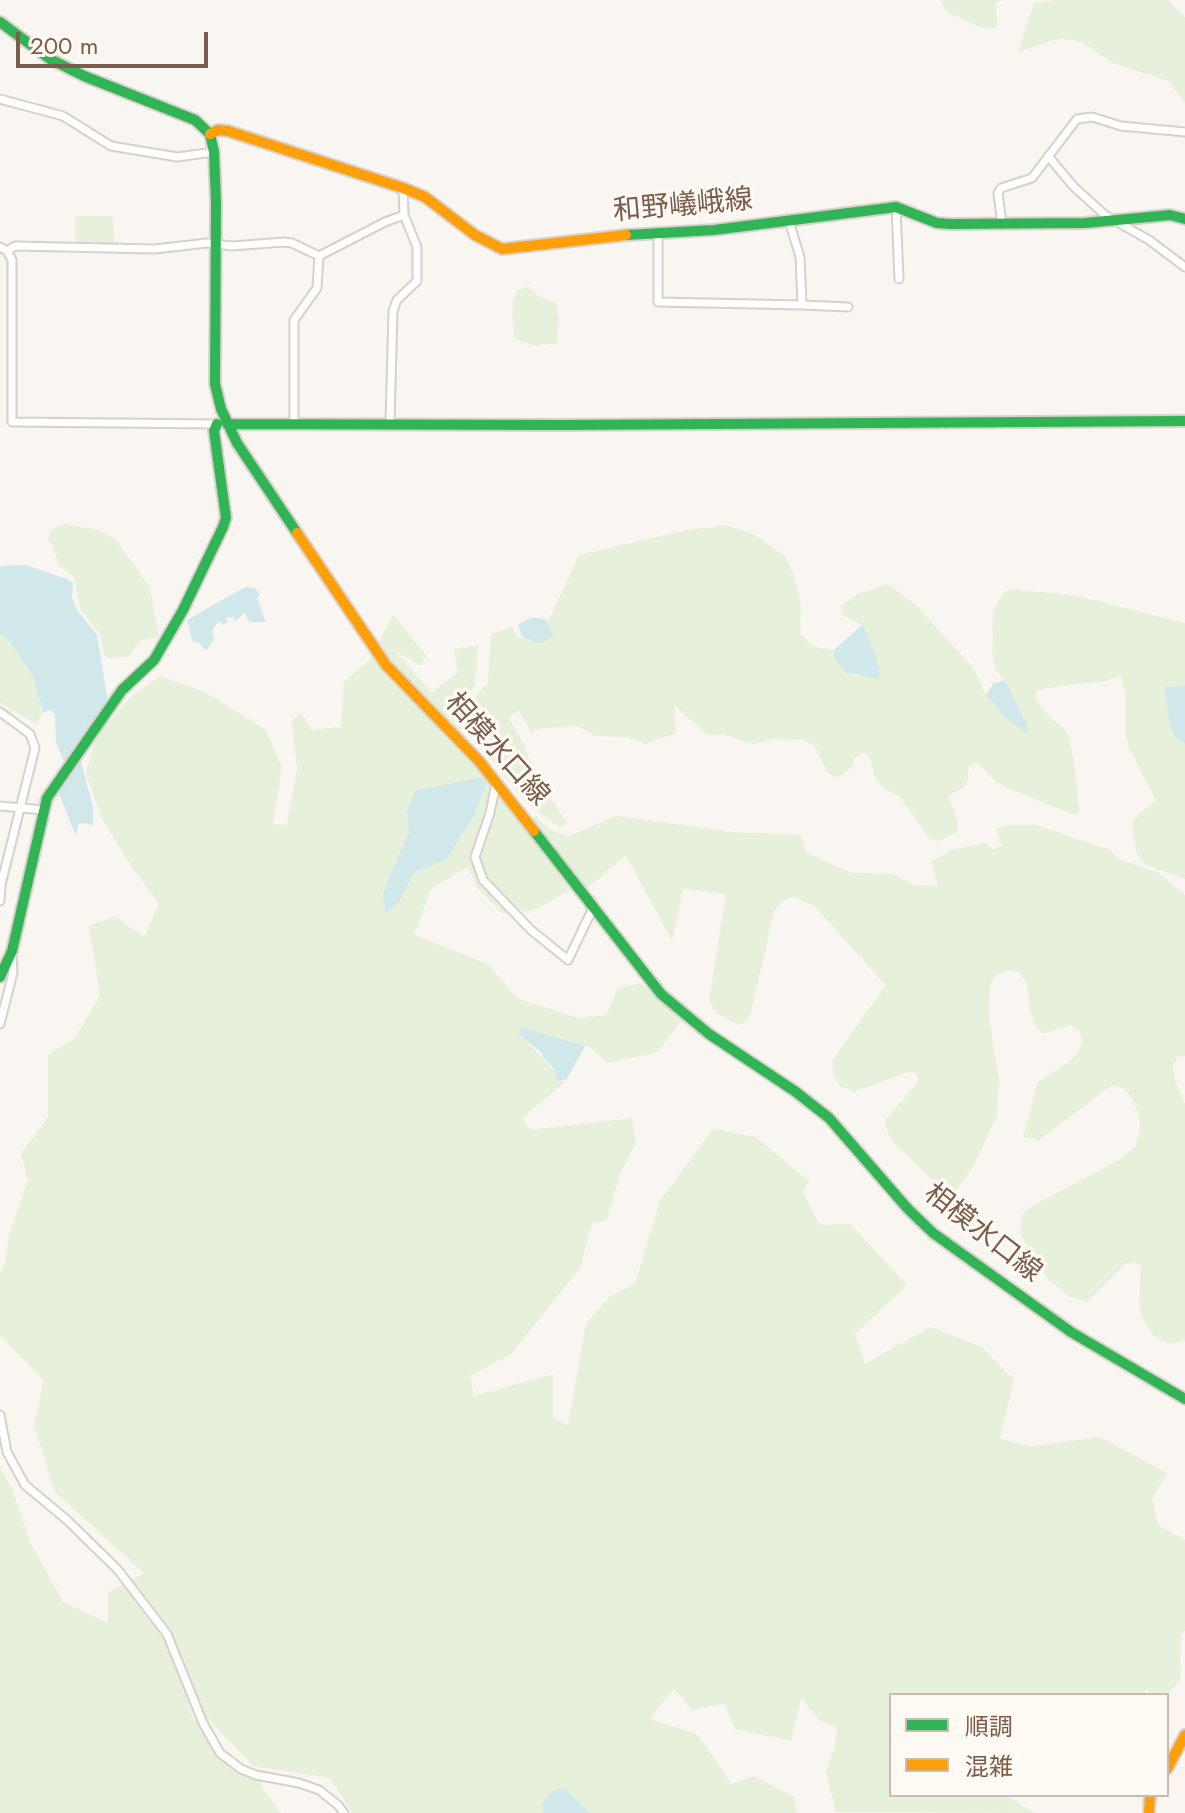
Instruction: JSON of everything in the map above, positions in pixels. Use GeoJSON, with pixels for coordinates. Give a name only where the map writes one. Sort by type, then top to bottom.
{"type":"FeatureCollection","features":[{"type":"Feature","properties":{"kind":"main road"},"geometry":{"type":"LineString","coordinates":[[0,22],[50,59],[84,76],[195,120],[210,134]]}},
{"type":"Feature","properties":{"kind":"main road","name":"和野嶬峨線"},"geometry":{"type":"LineString","coordinates":[[210,134],[218,130],[228,131],[403,188],[425,197],[475,235],[502,249],[714,230],[896,207],[937,223],[1085,223],[1170,215],[1185,219]]}},
{"type":"Feature","properties":{"kind":"main road","name":"相模水口線"},"geometry":{"type":"LineString","coordinates":[[210,134],[214,152],[215,384],[222,424],[386,665],[459,738],[638,966],[675,1008],[829,1118],[908,1209],[933,1233],[1071,1332],[1185,1399]]}},
{"type":"Feature","properties":{"kind":"main road"},"geometry":{"type":"LineString","coordinates":[[0,977],[12,951],[47,798],[122,690],[154,660],[183,610],[223,527],[226,518],[214,431],[222,424],[1185,421]]}},
{"type":"Feature","properties":{"kind":"main road"},"geometry":{"type":"LineString","coordinates":[[1169,1765],[1185,1735]]}},
{"type":"Feature","properties":{"kind":"street"},"geometry":{"type":"LineString","coordinates":[[0,99],[63,116],[111,146],[177,157],[214,152]]}},
{"type":"Feature","properties":{"kind":"street"},"geometry":{"type":"LineString","coordinates":[[1002,224],[998,193],[1001,188],[1032,178],[1070,125],[1085,117],[1121,126],[1185,132]]}},
{"type":"Feature","properties":{"kind":"street"},"geometry":{"type":"LineString","coordinates":[[1048,156],[1074,187],[1114,220],[1149,240],[1185,267]]}},
{"type":"Feature","properties":{"kind":"street"},"geometry":{"type":"LineString","coordinates":[[390,423],[393,311],[397,300],[417,281],[417,247],[404,215],[403,188]]}},
{"type":"Feature","properties":{"kind":"street"},"geometry":{"type":"LineString","coordinates":[[896,207],[899,279]]}},
{"type":"Feature","properties":{"kind":"street"},"geometry":{"type":"LineString","coordinates":[[319,256],[404,215]]}},
{"type":"Feature","properties":{"kind":"street"},"geometry":{"type":"LineString","coordinates":[[789,221],[800,257],[802,305]]}},
{"type":"Feature","properties":{"kind":"street"},"geometry":{"type":"LineString","coordinates":[[658,233],[658,302],[848,307]]}},
{"type":"Feature","properties":{"kind":"street"},"geometry":{"type":"LineString","coordinates":[[222,424],[12,422],[12,260],[4,249],[15,246],[155,249],[196,244],[260,246],[284,242],[319,256]]}},
{"type":"Feature","properties":{"kind":"street"},"geometry":{"type":"LineString","coordinates":[[294,424],[294,320],[317,288],[319,256]]}},
{"type":"Feature","properties":{"kind":"street"},"geometry":{"type":"LineString","coordinates":[[0,712],[30,734],[35,748],[1,885],[0,901]]}},
{"type":"Feature","properties":{"kind":"street"},"geometry":{"type":"LineString","coordinates":[[496,782],[490,813],[475,857],[483,880],[531,930],[568,960],[593,908]]}},
{"type":"Feature","properties":{"kind":"street"},"geometry":{"type":"LineString","coordinates":[[0,806],[43,810]]}},
{"type":"Feature","properties":{"kind":"street"},"geometry":{"type":"LineString","coordinates":[[0,1024],[13,973],[12,951]]}},
{"type":"Feature","properties":{"kind":"street"},"geometry":{"type":"LineString","coordinates":[[0,1415],[7,1452],[25,1485],[49,1503],[118,1570],[160,1623],[203,1723],[220,1753],[241,1769],[256,1775],[319,1790],[344,1813]]}},
{"type":"Feature","properties":{"kind":"green space"},"geometry":{"type":"Polygon","coordinates":[[[941,0],[1006,0],[996,2],[997,28],[979,27],[945,11],[941,0]]]}},
{"type":"Feature","properties":{"kind":"green space"},"geometry":{"type":"Polygon","coordinates":[[[1059,0],[1168,0],[1185,18],[1185,103],[1169,81],[1115,64],[1081,42],[1061,38],[1018,52],[1034,3],[1059,0]]]}},
{"type":"Feature","properties":{"kind":"green space"},"geometry":{"type":"Polygon","coordinates":[[[75,216],[113,216],[114,243],[76,242],[75,216]]]}},
{"type":"Feature","properties":{"kind":"green space"},"geometry":{"type":"Polygon","coordinates":[[[529,287],[537,295],[556,303],[559,321],[557,343],[536,346],[514,339],[512,305],[517,290],[529,287]]]}},
{"type":"Feature","properties":{"kind":"green space"},"geometry":{"type":"Polygon","coordinates":[[[65,524],[98,530],[115,539],[150,587],[159,637],[141,640],[128,657],[105,658],[100,635],[80,608],[74,577],[59,566],[48,539],[52,529],[65,524]]]}},
{"type":"Feature","properties":{"kind":"green space"},"geometry":{"type":"Polygon","coordinates":[[[726,525],[753,534],[785,556],[794,575],[801,605],[800,634],[814,647],[834,650],[835,659],[847,673],[859,677],[863,625],[844,616],[841,606],[858,594],[888,584],[918,607],[974,669],[986,695],[1005,717],[1027,733],[1023,715],[1005,680],[996,671],[992,652],[993,612],[1003,594],[1010,589],[1078,596],[1185,623],[1185,686],[1166,687],[1177,739],[1185,744],[1185,879],[1145,864],[1137,855],[1133,820],[1156,800],[1129,748],[1126,695],[1121,676],[1101,682],[1036,691],[1036,700],[1069,738],[1079,814],[1069,813],[1005,787],[977,762],[969,766],[967,785],[948,797],[958,822],[957,832],[939,841],[929,838],[901,798],[876,779],[864,751],[855,758],[852,767],[835,778],[827,772],[814,745],[805,740],[774,739],[753,744],[725,735],[708,735],[674,705],[676,733],[645,744],[627,737],[596,736],[578,726],[546,728],[535,730],[532,734],[519,711],[508,717],[537,777],[567,823],[561,828],[524,801],[472,735],[465,710],[488,682],[491,634],[512,626],[517,637],[541,640],[550,633],[548,622],[579,555],[683,531],[726,525]]]}},
{"type":"Feature","properties":{"kind":"green space"},"geometry":{"type":"Polygon","coordinates":[[[393,615],[426,655],[421,666],[394,650],[432,693],[458,672],[454,649],[478,645],[475,685],[457,713],[465,737],[523,822],[535,816],[552,831],[569,836],[616,816],[734,832],[801,835],[806,852],[851,873],[893,874],[914,885],[938,886],[931,862],[954,849],[986,843],[992,849],[1002,846],[996,829],[1007,825],[1036,825],[1110,850],[1119,859],[1157,872],[1185,895],[1185,1056],[1178,1057],[1172,1067],[1185,1104],[1185,1340],[1171,1344],[1153,1336],[1142,1317],[1139,1302],[1141,1268],[1137,1262],[1126,1263],[1087,1302],[1069,1296],[1049,1281],[1020,1234],[1021,1217],[1030,1207],[1121,1159],[1136,1146],[1140,1130],[1139,1116],[1132,1098],[1124,1089],[1112,1085],[1039,1140],[1023,1137],[1038,1082],[1069,1062],[1078,1053],[1083,1040],[1080,1032],[1071,1025],[1043,1033],[1037,1028],[1030,1010],[1027,983],[1020,973],[1010,970],[996,974],[990,986],[989,1018],[999,1079],[997,1116],[973,1167],[955,1192],[943,1190],[888,1134],[885,1121],[919,1080],[917,1074],[912,1071],[853,1092],[840,1086],[834,1075],[832,1061],[886,985],[814,906],[795,897],[784,900],[774,911],[751,1012],[747,1020],[739,1025],[716,1013],[709,1000],[726,894],[683,889],[672,941],[626,855],[583,892],[538,844],[570,890],[534,910],[502,913],[478,889],[468,867],[431,889],[414,935],[488,964],[518,999],[578,1018],[606,1015],[618,988],[641,983],[681,1021],[658,1052],[607,1063],[590,1047],[532,1034],[526,1028],[521,1034],[564,1083],[522,1118],[530,1130],[632,1118],[636,1143],[619,1177],[607,1220],[592,1223],[580,1268],[511,1354],[470,1376],[474,1396],[553,1374],[553,1417],[568,1425],[586,1324],[609,1297],[635,1283],[660,1201],[713,1129],[756,1137],[809,1181],[803,1192],[820,1225],[850,1224],[907,1285],[855,1334],[865,1364],[930,1327],[982,1347],[1014,1380],[1000,1439],[1031,1446],[1100,1437],[1167,1473],[1152,1499],[1158,1525],[1185,1540],[1185,1630],[1181,1635],[1180,1681],[1168,1693],[1146,1690],[1145,1693],[889,1693],[889,1797],[1009,1797],[1035,1813],[836,1812],[826,1772],[837,1727],[819,1720],[801,1697],[791,1741],[735,1729],[725,1704],[692,1710],[674,1689],[650,1719],[697,1734],[732,1784],[753,1776],[794,1797],[797,1813],[352,1813],[330,1778],[253,1766],[186,1695],[194,1722],[198,1719],[217,1753],[260,1779],[263,1789],[281,1813],[0,1813],[0,1466],[11,1487],[32,1546],[63,1602],[108,1623],[108,1592],[144,1573],[55,1492],[34,1426],[44,1381],[0,1335],[0,1273],[28,1180],[21,1154],[48,1117],[48,1055],[75,1038],[100,996],[89,926],[115,916],[144,937],[159,904],[103,821],[86,774],[95,738],[131,697],[160,676],[205,692],[266,730],[282,767],[273,825],[287,824],[297,769],[292,722],[301,712],[312,730],[341,727],[344,682],[369,660],[393,615]]]}},
{"type":"Feature","properties":{"kind":"green space"},"geometry":{"type":"Polygon","coordinates":[[[0,633],[11,643],[33,676],[43,712],[37,724],[0,703],[0,633]]]}},
{"type":"Feature","properties":{"kind":"water"},"geometry":{"type":"Polygon","coordinates":[[[26,565],[69,580],[73,584],[72,598],[77,610],[97,635],[107,697],[100,719],[69,762],[65,763],[56,743],[55,715],[51,710],[43,712],[33,676],[11,643],[0,633],[0,566],[26,565]]]}},
{"type":"Feature","properties":{"kind":"water"},"geometry":{"type":"Polygon","coordinates":[[[245,587],[255,588],[260,595],[257,598],[266,622],[249,622],[245,613],[235,621],[234,617],[225,618],[228,622],[223,625],[219,621],[212,631],[214,639],[206,651],[199,643],[192,641],[187,620],[245,587]]]}},
{"type":"Feature","properties":{"kind":"water"},"geometry":{"type":"Polygon","coordinates":[[[530,618],[547,621],[553,635],[544,643],[522,636],[518,625],[530,618]]]}},
{"type":"Feature","properties":{"kind":"water"},"geometry":{"type":"Polygon","coordinates":[[[863,624],[879,667],[879,679],[847,673],[834,659],[834,650],[863,624]]]}},
{"type":"Feature","properties":{"kind":"water"},"geometry":{"type":"Polygon","coordinates":[[[1005,680],[1027,724],[1027,734],[1005,717],[986,695],[994,683],[1005,680]]]}},
{"type":"Feature","properties":{"kind":"water"},"geometry":{"type":"Polygon","coordinates":[[[1185,686],[1185,744],[1177,739],[1170,726],[1165,687],[1185,686]]]}},
{"type":"Feature","properties":{"kind":"water"},"geometry":{"type":"Polygon","coordinates":[[[80,758],[93,807],[93,825],[78,825],[76,836],[57,789],[80,758]]]}},
{"type":"Feature","properties":{"kind":"water"},"geometry":{"type":"Polygon","coordinates":[[[481,777],[487,783],[473,817],[447,859],[414,872],[398,903],[385,913],[383,893],[409,832],[407,810],[416,791],[481,777]]]}},
{"type":"Feature","properties":{"kind":"water"},"geometry":{"type":"Polygon","coordinates":[[[524,1028],[585,1046],[567,1079],[558,1081],[542,1053],[519,1034],[524,1028]]]}},
{"type":"Feature","properties":{"kind":"water"},"geometry":{"type":"Polygon","coordinates":[[[564,1788],[590,1813],[543,1813],[543,1802],[553,1791],[564,1788]]]}},
{"type":"Feature","properties":{"kind":"traffic: fast"},"geometry":{"type":"LineString","coordinates":[[0,22],[50,59],[84,76],[195,120],[210,134],[214,152],[216,202],[215,384],[221,409],[237,443],[297,533]]}},
{"type":"Feature","properties":{"kind":"traffic: fast"},"geometry":{"type":"LineString","coordinates":[[626,235],[714,230],[896,207],[937,223],[951,224],[1085,223],[1170,215],[1185,219]]}},
{"type":"Feature","properties":{"kind":"traffic: fast"},"geometry":{"type":"LineString","coordinates":[[227,424],[1185,421]]}},
{"type":"Feature","properties":{"kind":"traffic: fast"},"geometry":{"type":"LineString","coordinates":[[0,977],[12,951],[47,798],[122,690],[154,660],[183,610],[223,527],[226,518],[214,431],[217,424]]}},
{"type":"Feature","properties":{"kind":"traffic: fast"},"geometry":{"type":"LineString","coordinates":[[534,831],[661,994],[709,1034],[829,1118],[908,1209],[933,1233],[1071,1332],[1185,1399]]}},
{"type":"Feature","properties":{"kind":"traffic: slow"},"geometry":{"type":"LineString","coordinates":[[210,134],[218,130],[228,131],[403,188],[425,197],[475,235],[502,249],[626,235]]}},
{"type":"Feature","properties":{"kind":"traffic: slow"},"geometry":{"type":"LineString","coordinates":[[297,533],[386,665],[479,761],[534,831]]}},
{"type":"Feature","properties":{"kind":"traffic: slow"},"geometry":{"type":"LineString","coordinates":[[1169,1765],[1185,1735]]}},
{"type":"Feature","properties":{"kind":"traffic: slow"},"geometry":{"type":"LineString","coordinates":[[1149,1813],[1150,1797]]}}]}
